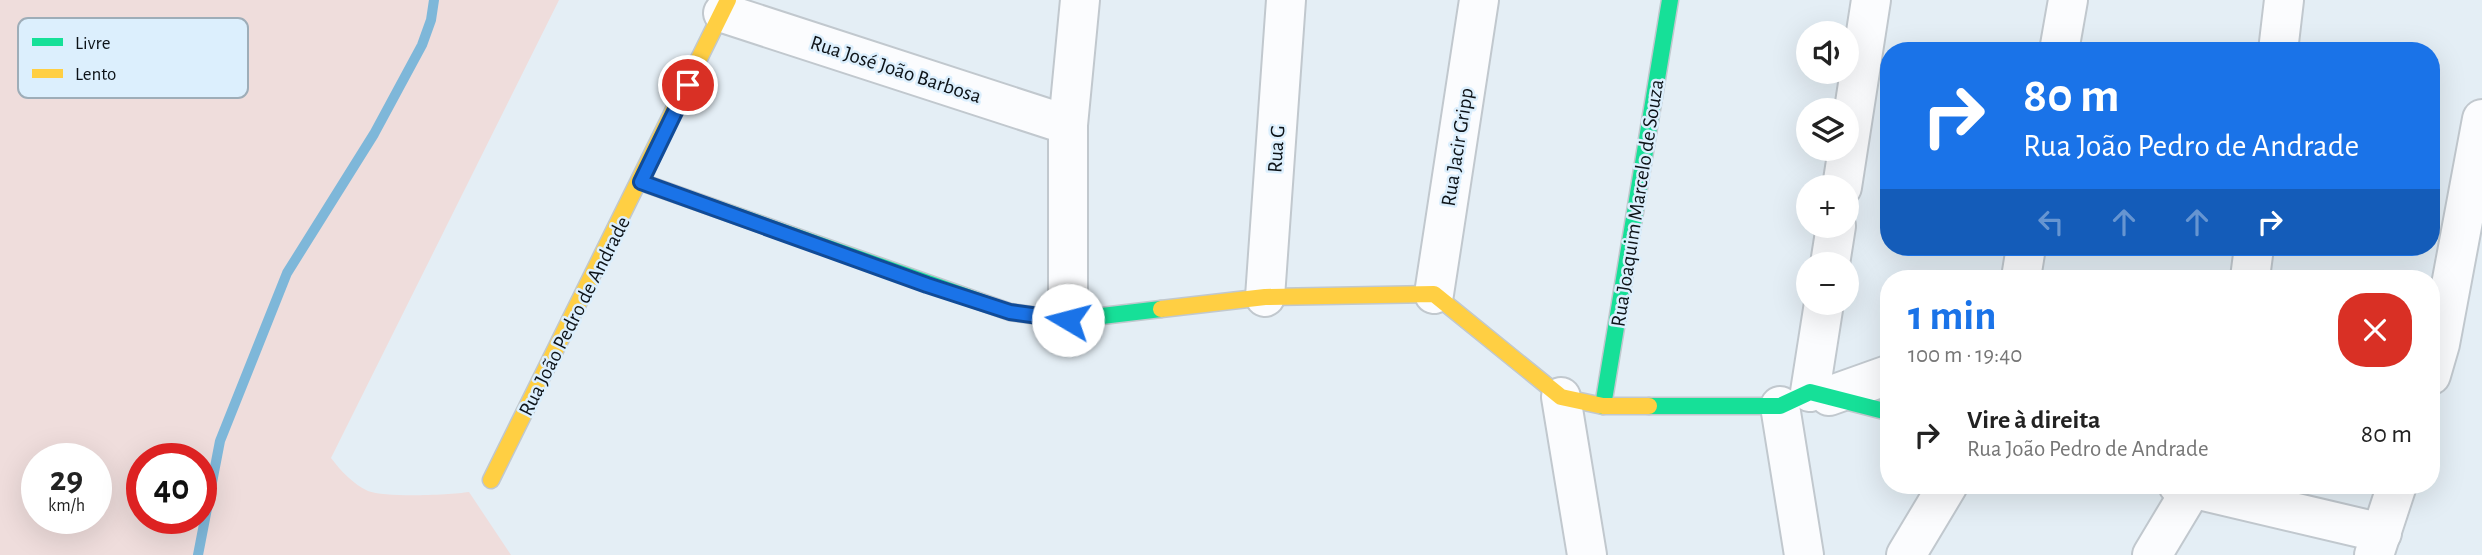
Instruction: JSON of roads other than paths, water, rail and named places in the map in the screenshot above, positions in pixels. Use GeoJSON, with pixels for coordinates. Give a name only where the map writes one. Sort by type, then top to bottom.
{"type":"FeatureCollection","features":[{"type":"Feature","properties":{"kind":"street"},"geometry":{"type":"LineString","coordinates":[[1068,320],[1068,125],[1080,0]]}},
{"type":"Feature","properties":{"kind":"street","name":"Rua G"},"geometry":{"type":"LineString","coordinates":[[1265,297],[1286,0]]}},
{"type":"Feature","properties":{"kind":"street","name":"Rua Jacir Gripp"},"geometry":{"type":"LineString","coordinates":[[1434,293],[1479,0]]}},
{"type":"Feature","properties":{"kind":"street","name":"Rua Joaquim Marcelo de Souza"},"geometry":{"type":"LineString","coordinates":[[1603,406],[1670,0]]}},
{"type":"Feature","properties":{"kind":"street"},"geometry":{"type":"LineString","coordinates":[[1844,175],[1871,0]]}},
{"type":"Feature","properties":{"kind":"street"},"geometry":{"type":"LineString","coordinates":[[2061,42],[2068,0]]}},
{"type":"Feature","properties":{"kind":"street"},"geometry":{"type":"LineString","coordinates":[[2279,42],[2284,0]]}},
{"type":"Feature","properties":{"kind":"street","name":"Rua José João Barbosa"},"geometry":{"type":"LineString","coordinates":[[726,6],[1068,125]]}},
{"type":"Feature","properties":{"kind":"street","name":"Rua João Pedro de Andrade"},"geometry":{"type":"LineString","coordinates":[[491,480],[726,6]]}},
{"type":"Feature","properties":{"kind":"street"},"geometry":{"type":"LineString","coordinates":[[2440,344],[2482,119]]}},
{"type":"Feature","properties":{"kind":"street"},"geometry":{"type":"LineString","coordinates":[[641,182],[927,285],[1010,312],[1068,320],[1265,297],[1434,293],[1561,397],[1603,406],[1807,398],[1880,411]]}},
{"type":"Feature","properties":{"kind":"street"},"geometry":{"type":"LineString","coordinates":[[1804,555],[1807,398],[1822,315]]}},
{"type":"Feature","properties":{"kind":"street"},"geometry":{"type":"LineString","coordinates":[[1807,398],[1880,377]]}},
{"type":"Feature","properties":{"kind":"street"},"geometry":{"type":"LineString","coordinates":[[1561,397],[1587,555]]}},
{"type":"Feature","properties":{"kind":"street"},"geometry":{"type":"LineString","coordinates":[[1906,555],[1943,494]]}},
{"type":"Feature","properties":{"kind":"street"},"geometry":{"type":"LineString","coordinates":[[2152,555],[2184,494]]}},
{"type":"Feature","properties":{"kind":"street"},"geometry":{"type":"LineString","coordinates":[[2214,494],[2378,544],[2394,494]]}},
{"type":"Feature","properties":{"kind":"waterway"},"geometry":{"type":"LineString","coordinates":[[198,555],[220,441],[287,273],[374,134],[422,45],[431,20],[434,0]]}}]}
